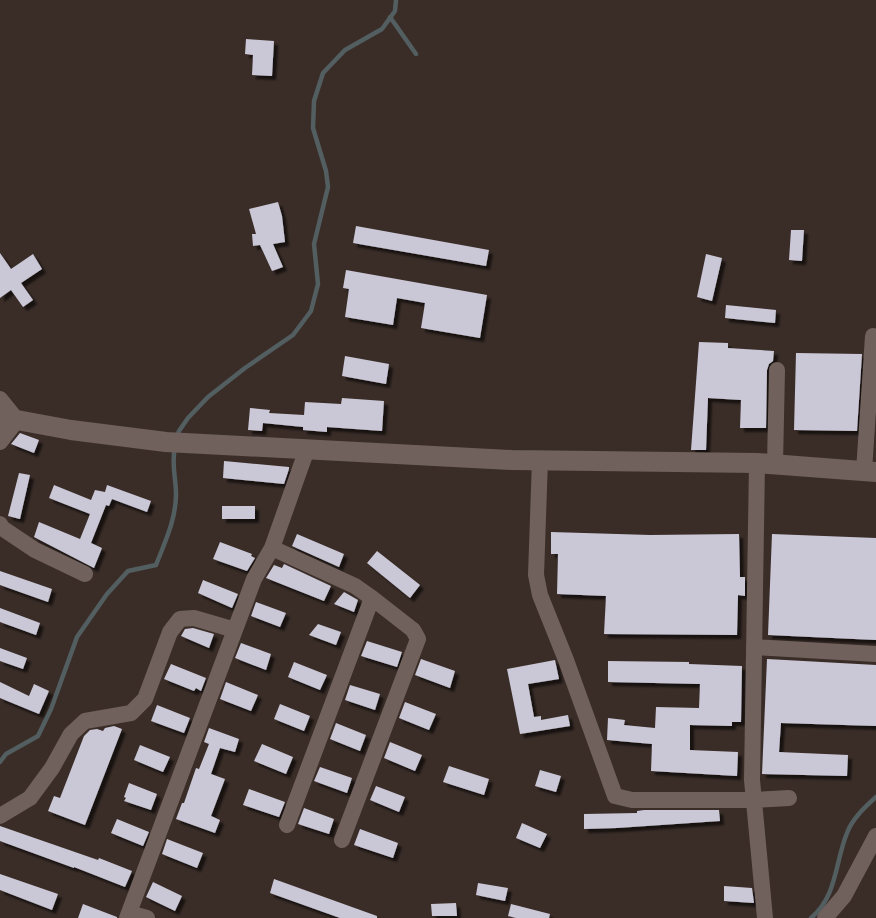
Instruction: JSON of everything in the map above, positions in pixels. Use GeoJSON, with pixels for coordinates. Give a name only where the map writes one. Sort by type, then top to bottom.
{"type":"FeatureCollection","features":[{"type":"Feature","properties":{"kind":"street"},"geometry":{"type":"LineString","coordinates":[[8,420],[166,442],[527,460],[766,463],[870,471],[873,336]]}},
{"type":"Feature","properties":{"kind":"street"},"geometry":{"type":"LineString","coordinates":[[765,918],[752,780],[754,647],[766,463],[777,370]]}},
{"type":"Feature","properties":{"kind":"street"},"geometry":{"type":"LineString","coordinates":[[0,399],[8,420],[0,442]]}},
{"type":"Feature","properties":{"kind":"street"},"geometry":{"type":"LineString","coordinates":[[147,918],[128,915],[254,579],[272,548],[307,448]]}},
{"type":"Feature","properties":{"kind":"street"},"geometry":{"type":"LineString","coordinates":[[527,460],[536,575],[540,595],[566,660],[615,796],[632,800],[755,800],[789,798]]}},
{"type":"Feature","properties":{"kind":"street"},"geometry":{"type":"LineString","coordinates":[[0,524],[2,528],[35,550],[85,574]]}},
{"type":"Feature","properties":{"kind":"street"},"geometry":{"type":"LineString","coordinates":[[272,548],[356,586],[413,630],[418,639],[342,840]]}},
{"type":"Feature","properties":{"kind":"street"},"geometry":{"type":"LineString","coordinates":[[287,825],[372,598]]}},
{"type":"Feature","properties":{"kind":"street"},"geometry":{"type":"LineString","coordinates":[[0,816],[30,798],[52,768],[71,734],[85,721],[131,712],[145,698],[170,632],[180,619],[194,618],[235,630]]}},
{"type":"Feature","properties":{"kind":"street"},"geometry":{"type":"LineString","coordinates":[[754,647],[876,654]]}},
{"type":"Feature","properties":{"kind":"street"},"geometry":{"type":"LineString","coordinates":[[825,918],[844,896],[876,836]]}},
{"type":"Feature","properties":{"kind":"building"},"geometry":{"type":"Polygon","coordinates":[[[246,39],[274,41],[272,76],[252,75],[253,55],[245,54],[246,39]]]}},
{"type":"Feature","properties":{"kind":"building"},"geometry":{"type":"Polygon","coordinates":[[[278,202],[282,216],[285,242],[273,244],[283,267],[272,271],[260,245],[253,246],[252,234],[256,234],[249,209],[278,202]]]}},
{"type":"Feature","properties":{"kind":"building"},"geometry":{"type":"Polygon","coordinates":[[[356,226],[489,250],[486,266],[353,243],[356,226]]]}},
{"type":"Feature","properties":{"kind":"building"},"geometry":{"type":"Polygon","coordinates":[[[791,230],[804,230],[802,261],[789,260],[791,230]]]}},
{"type":"Feature","properties":{"kind":"building"},"geometry":{"type":"Polygon","coordinates":[[[0,253],[11,269],[33,254],[42,269],[21,283],[33,300],[23,307],[11,290],[0,298],[0,253]]]}},
{"type":"Feature","properties":{"kind":"building"},"geometry":{"type":"Polygon","coordinates":[[[706,254],[722,258],[712,301],[697,297],[706,254]]]}},
{"type":"Feature","properties":{"kind":"building"},"geometry":{"type":"Polygon","coordinates":[[[346,270],[487,295],[480,338],[421,328],[425,303],[397,298],[393,325],[345,317],[349,289],[343,288],[346,270]]]}},
{"type":"Feature","properties":{"kind":"building"},"geometry":{"type":"Polygon","coordinates":[[[726,305],[776,310],[775,323],[725,318],[726,305]]]}},
{"type":"Feature","properties":{"kind":"building"},"geometry":{"type":"Polygon","coordinates":[[[699,342],[728,343],[728,348],[774,351],[773,361],[769,364],[767,370],[766,428],[740,428],[741,400],[708,398],[706,450],[691,450],[699,342]]]}},
{"type":"Feature","properties":{"kind":"building"},"geometry":{"type":"Polygon","coordinates":[[[796,353],[862,354],[857,431],[794,430],[796,353]]]}},
{"type":"Feature","properties":{"kind":"building"},"geometry":{"type":"Polygon","coordinates":[[[345,356],[389,364],[386,384],[342,376],[345,356]]]}},
{"type":"Feature","properties":{"kind":"building"},"geometry":{"type":"Polygon","coordinates":[[[342,398],[384,401],[382,431],[327,427],[327,432],[303,430],[303,427],[263,423],[262,431],[248,430],[250,408],[270,410],[269,413],[304,415],[305,402],[341,404],[342,398]]]}},
{"type":"Feature","properties":{"kind":"building"},"geometry":{"type":"Polygon","coordinates":[[[20,433],[39,440],[34,453],[11,444],[20,433]]]}},
{"type":"Feature","properties":{"kind":"building"},"geometry":{"type":"Polygon","coordinates":[[[224,461],[289,467],[289,469],[284,484],[223,478],[224,461]]]}},
{"type":"Feature","properties":{"kind":"building"},"geometry":{"type":"Polygon","coordinates":[[[19,473],[30,475],[20,519],[8,516],[19,473]]]}},
{"type":"Feature","properties":{"kind":"building"},"geometry":{"type":"Polygon","coordinates":[[[54,485],[91,500],[95,490],[105,492],[107,485],[151,501],[147,512],[112,499],[109,506],[106,505],[91,543],[102,548],[94,568],[34,537],[39,522],[80,539],[90,514],[49,498],[54,485]]]}},
{"type":"Feature","properties":{"kind":"building"},"geometry":{"type":"Polygon","coordinates":[[[222,506],[255,506],[255,519],[222,519],[222,506]]]}},
{"type":"Feature","properties":{"kind":"building"},"geometry":{"type":"Polygon","coordinates":[[[551,532],[650,535],[739,534],[740,577],[745,577],[745,596],[738,595],[737,635],[604,634],[606,596],[557,594],[558,554],[551,554],[551,532]]]}},
{"type":"Feature","properties":{"kind":"building"},"geometry":{"type":"Polygon","coordinates":[[[297,534],[344,554],[339,567],[292,546],[297,534]]]}},
{"type":"Feature","properties":{"kind":"building"},"geometry":{"type":"Polygon","coordinates":[[[772,534],[876,538],[876,640],[768,635],[772,534]]]}},
{"type":"Feature","properties":{"kind":"building"},"geometry":{"type":"Polygon","coordinates":[[[220,542],[252,554],[251,556],[255,558],[247,571],[213,559],[220,542]]]}},
{"type":"Feature","properties":{"kind":"building"},"geometry":{"type":"Polygon","coordinates":[[[377,551],[420,585],[410,598],[367,563],[377,551]]]}},
{"type":"Feature","properties":{"kind":"building"},"geometry":{"type":"Polygon","coordinates":[[[284,564],[331,586],[324,601],[266,578],[274,565],[282,568],[284,564]]]}},
{"type":"Feature","properties":{"kind":"building"},"geometry":{"type":"Polygon","coordinates":[[[0,571],[52,589],[48,602],[0,585],[0,571]]]}},
{"type":"Feature","properties":{"kind":"building"},"geometry":{"type":"Polygon","coordinates":[[[203,580],[238,594],[232,608],[198,593],[203,580]]]}},
{"type":"Feature","properties":{"kind":"building"},"geometry":{"type":"Polygon","coordinates":[[[344,592],[358,600],[354,612],[334,604],[344,592]]]}},
{"type":"Feature","properties":{"kind":"building"},"geometry":{"type":"Polygon","coordinates":[[[256,602],[286,613],[280,627],[251,616],[256,602]]]}},
{"type":"Feature","properties":{"kind":"building"},"geometry":{"type":"Polygon","coordinates":[[[0,608],[40,623],[36,635],[0,622],[0,608]]]}},
{"type":"Feature","properties":{"kind":"building"},"geometry":{"type":"Polygon","coordinates":[[[318,624],[341,632],[336,645],[309,635],[318,624]]]}},
{"type":"Feature","properties":{"kind":"building"},"geometry":{"type":"Polygon","coordinates":[[[193,628],[214,634],[209,648],[181,636],[185,629],[193,628]]]}},
{"type":"Feature","properties":{"kind":"building"},"geometry":{"type":"Polygon","coordinates":[[[367,641],[402,652],[397,667],[361,656],[367,641]]]}},
{"type":"Feature","properties":{"kind":"building"},"geometry":{"type":"Polygon","coordinates":[[[241,643],[271,654],[266,670],[235,658],[241,643]]]}},
{"type":"Feature","properties":{"kind":"building"},"geometry":{"type":"Polygon","coordinates":[[[0,648],[27,658],[23,669],[0,661],[0,648]]]}},
{"type":"Feature","properties":{"kind":"building"},"geometry":{"type":"Polygon","coordinates":[[[421,659],[455,671],[450,688],[415,675],[421,659]]]}},
{"type":"Feature","properties":{"kind":"building"},"geometry":{"type":"Polygon","coordinates":[[[767,659],[876,665],[876,726],[781,723],[779,752],[848,755],[847,776],[762,774],[767,659]]]}},
{"type":"Feature","properties":{"kind":"building"},"geometry":{"type":"Polygon","coordinates":[[[555,660],[559,679],[528,684],[534,717],[541,716],[541,720],[568,715],[570,726],[520,734],[507,669],[555,660]]]}},
{"type":"Feature","properties":{"kind":"building"},"geometry":{"type":"Polygon","coordinates":[[[608,661],[689,662],[689,664],[742,666],[741,722],[732,722],[732,726],[690,725],[690,750],[738,752],[737,776],[651,771],[652,744],[607,740],[608,718],[625,720],[624,725],[655,728],[656,707],[699,708],[700,684],[608,682],[608,661]]]}},
{"type":"Feature","properties":{"kind":"building"},"geometry":{"type":"Polygon","coordinates":[[[294,662],[327,675],[320,690],[288,677],[294,662]]]}},
{"type":"Feature","properties":{"kind":"building"},"geometry":{"type":"Polygon","coordinates":[[[171,664],[206,678],[201,691],[196,688],[194,691],[164,679],[171,664]]]}},
{"type":"Feature","properties":{"kind":"building"},"geometry":{"type":"Polygon","coordinates":[[[0,682],[29,696],[34,684],[49,691],[39,714],[0,698],[0,682]]]}},
{"type":"Feature","properties":{"kind":"building"},"geometry":{"type":"Polygon","coordinates":[[[226,682],[258,695],[251,711],[220,699],[226,682]]]}},
{"type":"Feature","properties":{"kind":"building"},"geometry":{"type":"Polygon","coordinates":[[[350,685],[380,694],[375,710],[345,700],[350,685]]]}},
{"type":"Feature","properties":{"kind":"building"},"geometry":{"type":"Polygon","coordinates":[[[405,702],[436,714],[429,730],[399,718],[405,702]]]}},
{"type":"Feature","properties":{"kind":"building"},"geometry":{"type":"Polygon","coordinates":[[[280,704],[310,716],[304,731],[274,719],[280,704]]]}},
{"type":"Feature","properties":{"kind":"building"},"geometry":{"type":"Polygon","coordinates":[[[157,705],[190,718],[184,733],[151,721],[157,705]]]}},
{"type":"Feature","properties":{"kind":"building"},"geometry":{"type":"Polygon","coordinates":[[[336,723],[366,735],[360,751],[330,739],[336,723]]]}},
{"type":"Feature","properties":{"kind":"building"},"geometry":{"type":"Polygon","coordinates":[[[114,726],[122,729],[85,825],[48,811],[54,796],[60,798],[84,736],[90,730],[97,729],[103,731],[105,728],[114,726]]]}},
{"type":"Feature","properties":{"kind":"building"},"geometry":{"type":"Polygon","coordinates":[[[209,728],[239,739],[235,752],[220,748],[211,774],[225,779],[211,816],[220,820],[215,833],[176,819],[182,803],[184,803],[196,768],[199,769],[209,744],[204,742],[209,728]]]}},
{"type":"Feature","properties":{"kind":"building"},"geometry":{"type":"Polygon","coordinates":[[[390,742],[422,755],[415,771],[384,758],[390,742]]]}},
{"type":"Feature","properties":{"kind":"building"},"geometry":{"type":"Polygon","coordinates":[[[262,744],[293,757],[286,774],[254,761],[262,744]]]}},
{"type":"Feature","properties":{"kind":"building"},"geometry":{"type":"Polygon","coordinates":[[[140,745],[170,757],[163,772],[134,760],[140,745]]]}},
{"type":"Feature","properties":{"kind":"building"},"geometry":{"type":"Polygon","coordinates":[[[449,766],[489,779],[484,795],[443,782],[449,766]]]}},
{"type":"Feature","properties":{"kind":"building"},"geometry":{"type":"Polygon","coordinates":[[[320,767],[352,778],[347,793],[314,781],[320,767]]]}},
{"type":"Feature","properties":{"kind":"building"},"geometry":{"type":"Polygon","coordinates":[[[540,770],[561,776],[556,792],[535,786],[540,770]]]}},
{"type":"Feature","properties":{"kind":"building"},"geometry":{"type":"Polygon","coordinates":[[[129,783],[157,794],[151,810],[124,801],[129,783]]]}},
{"type":"Feature","properties":{"kind":"building"},"geometry":{"type":"Polygon","coordinates":[[[376,786],[405,797],[399,812],[370,800],[376,786]]]}},
{"type":"Feature","properties":{"kind":"building"},"geometry":{"type":"Polygon","coordinates":[[[249,789],[285,802],[279,817],[243,805],[249,789]]]}},
{"type":"Feature","properties":{"kind":"building"},"geometry":{"type":"Polygon","coordinates":[[[304,808],[334,819],[329,834],[298,824],[304,808]]]}},
{"type":"Feature","properties":{"kind":"building"},"geometry":{"type":"Polygon","coordinates":[[[719,810],[720,821],[584,829],[584,814],[637,813],[637,811],[719,810]]]}},
{"type":"Feature","properties":{"kind":"building"},"geometry":{"type":"Polygon","coordinates":[[[117,819],[149,832],[143,846],[111,833],[117,819]]]}},
{"type":"Feature","properties":{"kind":"building"},"geometry":{"type":"Polygon","coordinates":[[[522,823],[547,834],[540,848],[516,838],[522,823]]]}},
{"type":"Feature","properties":{"kind":"building"},"geometry":{"type":"Polygon","coordinates":[[[0,826],[98,860],[99,858],[132,871],[125,887],[0,841],[0,826]]]}},
{"type":"Feature","properties":{"kind":"building"},"geometry":{"type":"Polygon","coordinates":[[[360,829],[398,843],[393,858],[354,845],[360,829]]]}},
{"type":"Feature","properties":{"kind":"building"},"geometry":{"type":"Polygon","coordinates":[[[167,839],[203,853],[197,868],[162,854],[167,839]]]}},
{"type":"Feature","properties":{"kind":"building"},"geometry":{"type":"Polygon","coordinates":[[[0,874],[58,894],[52,910],[0,890],[0,874]]]}},
{"type":"Feature","properties":{"kind":"building"},"geometry":{"type":"Polygon","coordinates":[[[274,879],[377,916],[377,918],[340,918],[270,893],[274,879]]]}},
{"type":"Feature","properties":{"kind":"building"},"geometry":{"type":"Polygon","coordinates":[[[153,882],[182,896],[175,911],[146,897],[153,882]]]}},
{"type":"Feature","properties":{"kind":"building"},"geometry":{"type":"Polygon","coordinates":[[[478,883],[508,888],[505,901],[476,895],[478,883]]]}},
{"type":"Feature","properties":{"kind":"building"},"geometry":{"type":"Polygon","coordinates":[[[724,886],[752,888],[754,903],[724,901],[724,886]]]}},
{"type":"Feature","properties":{"kind":"building"},"geometry":{"type":"Polygon","coordinates":[[[456,903],[457,916],[432,916],[431,904],[456,903]]]}},
{"type":"Feature","properties":{"kind":"building"},"geometry":{"type":"Polygon","coordinates":[[[83,904],[117,917],[117,918],[78,918],[83,904]]]}},
{"type":"Feature","properties":{"kind":"building"},"geometry":{"type":"Polygon","coordinates":[[[511,904],[550,914],[549,918],[516,918],[508,916],[511,904]]]}},
{"type":"Feature","properties":{"kind":"waterway"},"geometry":{"type":"LineString","coordinates":[[177,437],[188,418],[208,397],[245,368],[293,335],[311,311],[318,284],[314,244],[328,187],[326,171],[313,128],[314,101],[323,73],[345,50],[382,29],[395,11],[396,0]]}},
{"type":"Feature","properties":{"kind":"waterway"},"geometry":{"type":"LineString","coordinates":[[390,17],[416,54]]}},
{"type":"Feature","properties":{"kind":"waterway"},"geometry":{"type":"LineString","coordinates":[[0,762],[6,754],[38,736],[51,709],[77,637],[107,594],[128,571],[156,565],[169,530],[176,503],[175,447]]}},
{"type":"Feature","properties":{"kind":"waterway"},"geometry":{"type":"LineString","coordinates":[[811,918],[820,910],[831,890],[849,828],[859,814],[876,797]]}}]}
